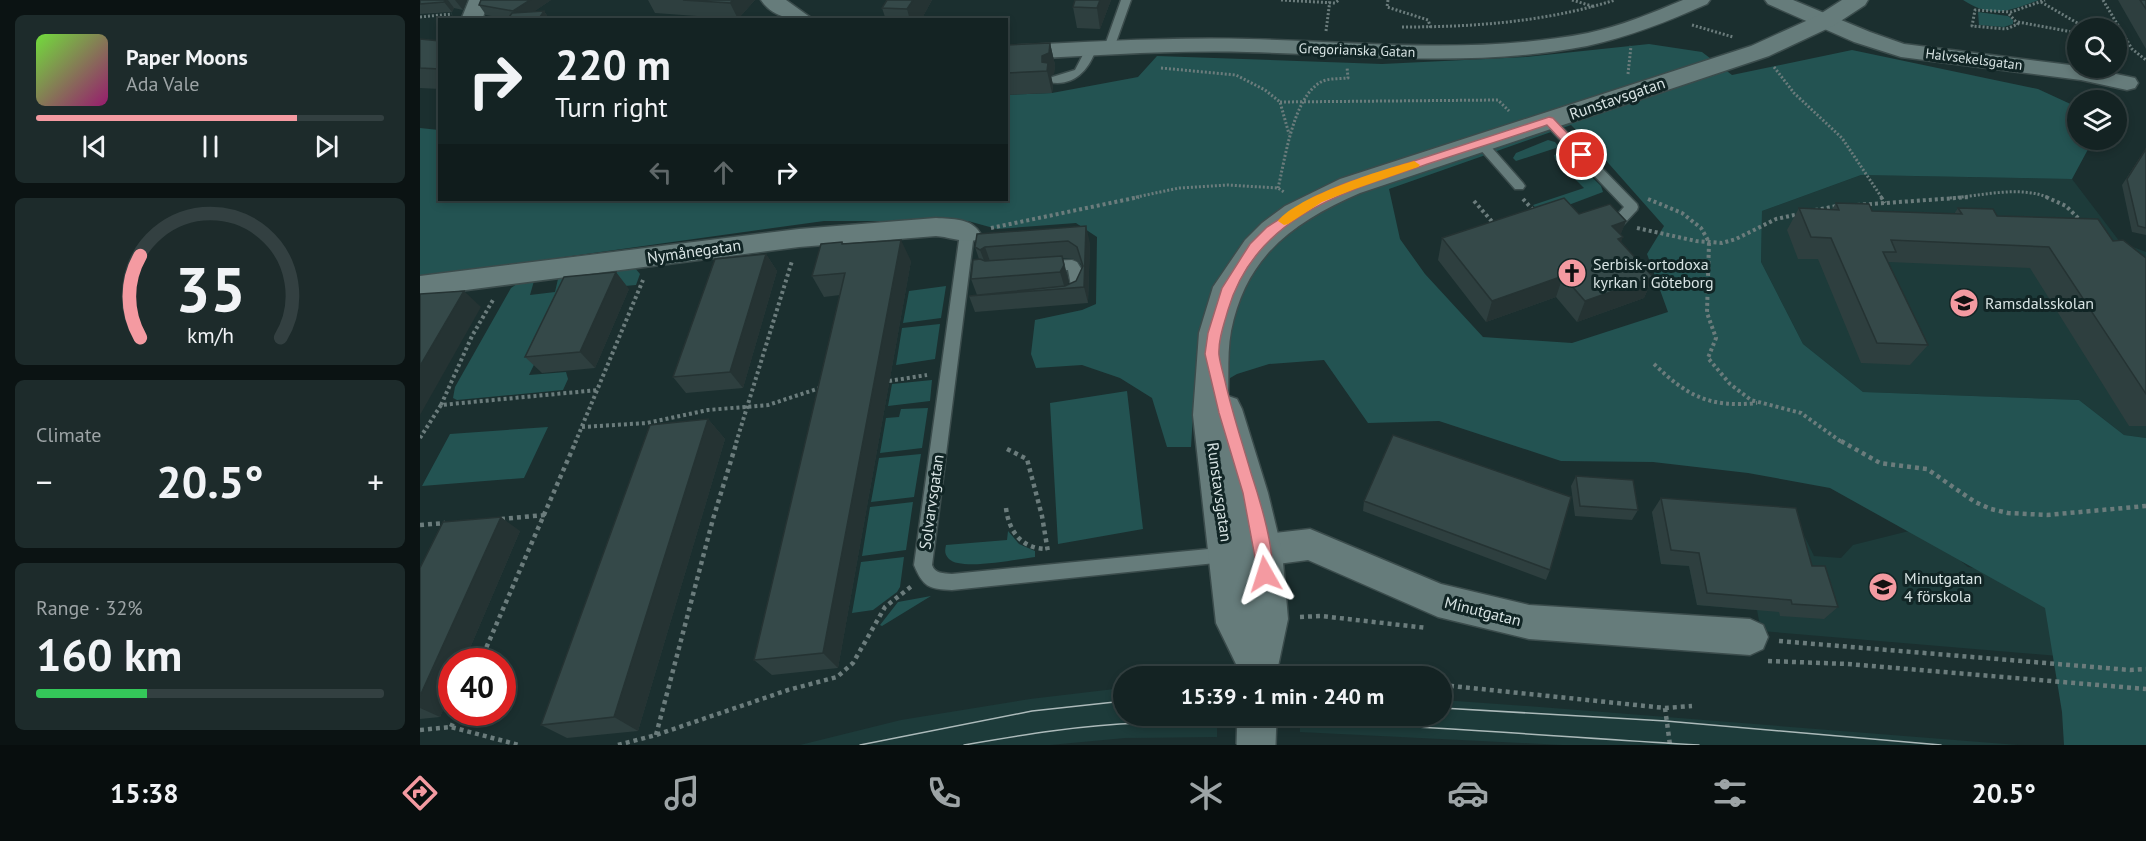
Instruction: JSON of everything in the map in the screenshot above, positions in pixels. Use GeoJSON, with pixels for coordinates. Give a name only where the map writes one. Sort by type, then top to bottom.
{"type":"FeatureCollection","features":[{"type":"Feature","properties":{"kind":"street"},"geometry":{"type":"LineString","coordinates":[[771,0],[801,18]]}},
{"type":"Feature","properties":{"kind":"street","name":"Gregorianska Gatan"},"geometry":{"type":"LineString","coordinates":[[1008,53],[1198,45],[1483,53],[1554,45],[1621,30],[1700,0]]}},
{"type":"Feature","properties":{"kind":"street","name":"Halvsekelsgatan"},"geometry":{"type":"LineString","coordinates":[[1775,0],[1901,50],[2081,73],[2127,83]]}},
{"type":"Feature","properties":{"kind":"street","name":"Runstavsgatan"},"geometry":{"type":"LineString","coordinates":[[1256,666],[1236,623],[1246,553],[1210,416],[1215,333],[1228,288],[1255,247],[1272,230],[1318,200],[1350,186],[1760,51],[1825,21],[1857,0]]}},
{"type":"Feature","properties":{"kind":"street","name":"Nymånegatan"},"geometry":{"type":"LineString","coordinates":[[420,286],[799,238],[936,227],[957,228],[967,233]]}},
{"type":"Feature","properties":{"kind":"street","name":"Minutgatan"},"geometry":{"type":"LineString","coordinates":[[1246,553],[1310,544],[1438,600],[1529,622],[1750,637]]}},
{"type":"Feature","properties":{"kind":"street"},"geometry":{"type":"LineString","coordinates":[[1256,745],[1257,726]]}},
{"type":"Feature","properties":{"kind":"lane"},"geometry":{"type":"LineString","coordinates":[[1053,80],[1076,76],[1085,68],[1100,48],[1126,0]]}},
{"type":"Feature","properties":{"kind":"lane"},"geometry":{"type":"LineString","coordinates":[[1538,125],[1632,207],[1616,224]]}},
{"type":"Feature","properties":{"kind":"lane"},"geometry":{"type":"LineString","coordinates":[[1482,144],[1519,186]]}},
{"type":"Feature","properties":{"kind":"lane","name":"Solvarvsgatan"},"geometry":{"type":"LineString","coordinates":[[927,575],[923,566],[967,233]]}},
{"type":"Feature","properties":{"kind":"lane"},"geometry":{"type":"LineString","coordinates":[[1032,268],[1072,266],[1078,286],[1069,296],[1058,297]]}},
{"type":"Feature","properties":{"kind":"lane"},"geometry":{"type":"LineString","coordinates":[[963,273],[980,272]]}},
{"type":"Feature","properties":{"kind":"lane"},"geometry":{"type":"LineString","coordinates":[[958,305],[976,304]]}},
{"type":"Feature","properties":{"kind":"lane"},"geometry":{"type":"LineString","coordinates":[[927,575],[936,581],[952,582],[1246,553]]}},
{"type":"Feature","properties":{"kind":"path"},"geometry":{"type":"LineString","coordinates":[[1281,0],[1339,0]]}},
{"type":"Feature","properties":{"kind":"path"},"geometry":{"type":"LineString","coordinates":[[1388,0],[1387,6],[1391,9],[1428,20],[1431,28]]}},
{"type":"Feature","properties":{"kind":"path"},"geometry":{"type":"LineString","coordinates":[[1572,0],[1595,7]]}},
{"type":"Feature","properties":{"kind":"path"},"geometry":{"type":"LineString","coordinates":[[1402,27],[1503,25],[1551,18],[1615,0]]}},
{"type":"Feature","properties":{"kind":"path"},"geometry":{"type":"LineString","coordinates":[[2018,22],[2006,29],[1972,26],[1975,10],[2009,14],[2045,0]]}},
{"type":"Feature","properties":{"kind":"path"},"geometry":{"type":"LineString","coordinates":[[2103,0],[2131,47],[2146,60]]}},
{"type":"Feature","properties":{"kind":"path"},"geometry":{"type":"LineString","coordinates":[[1327,23],[1330,1]]}},
{"type":"Feature","properties":{"kind":"path"},"geometry":{"type":"LineString","coordinates":[[2041,2],[2069,18]]}},
{"type":"Feature","properties":{"kind":"path"},"geometry":{"type":"LineString","coordinates":[[420,17],[475,10]]}},
{"type":"Feature","properties":{"kind":"path"},"geometry":{"type":"LineString","coordinates":[[2009,14],[2018,22],[2067,31]]}},
{"type":"Feature","properties":{"kind":"path"},"geometry":{"type":"LineString","coordinates":[[1663,15],[1706,30],[1742,39],[1770,58],[1789,90],[1834,128],[1850,147],[1885,202]]}},
{"type":"Feature","properties":{"kind":"path"},"geometry":{"type":"LineString","coordinates":[[1621,30],[1632,39],[1626,95]]}},
{"type":"Feature","properties":{"kind":"path"},"geometry":{"type":"LineString","coordinates":[[2127,46],[2131,47]]}},
{"type":"Feature","properties":{"kind":"path"},"geometry":{"type":"LineString","coordinates":[[1158,68],[1236,75],[1265,90],[1280,102],[1289,135]]}},
{"type":"Feature","properties":{"kind":"path"},"geometry":{"type":"LineString","coordinates":[[967,233],[1179,188],[1227,185],[1278,188],[1289,135],[1310,91],[1320,83]]}},
{"type":"Feature","properties":{"kind":"path"},"geometry":{"type":"LineString","coordinates":[[1280,102],[1498,100],[1538,125]]}},
{"type":"Feature","properties":{"kind":"path"},"geometry":{"type":"LineString","coordinates":[[1519,186],[1525,203],[1541,218]]}},
{"type":"Feature","properties":{"kind":"path"},"geometry":{"type":"LineString","coordinates":[[1852,205],[1991,195],[2013,191],[2038,193],[2066,206],[2083,223]]}},
{"type":"Feature","properties":{"kind":"path"},"geometry":{"type":"LineString","coordinates":[[1632,207],[1648,199],[1682,213],[1701,228],[1708,242],[1707,313],[1716,338],[1708,358],[1721,375],[1758,403]]}},
{"type":"Feature","properties":{"kind":"path"},"geometry":{"type":"LineString","coordinates":[[1474,201],[1502,232]]}},
{"type":"Feature","properties":{"kind":"path"},"geometry":{"type":"LineString","coordinates":[[1616,224],[1722,243],[1737,239],[1776,219],[1840,206]]}},
{"type":"Feature","properties":{"kind":"path"},"geometry":{"type":"LineString","coordinates":[[656,735],[713,519],[749,408],[799,238]]}},
{"type":"Feature","properties":{"kind":"path"},"geometry":{"type":"LineString","coordinates":[[486,648],[545,515],[565,462],[598,390],[652,257]]}},
{"type":"Feature","properties":{"kind":"path"},"geometry":{"type":"LineString","coordinates":[[420,438],[441,405],[472,336],[507,276]]}},
{"type":"Feature","properties":{"kind":"path"},"geometry":{"type":"LineString","coordinates":[[1654,364],[1682,389],[1710,404],[1738,406],[1758,403],[1786,407],[1804,414],[1861,454],[1881,464],[1910,465],[1932,471],[1967,498],[1991,509],[2024,513],[2080,513],[2146,506]]}},
{"type":"Feature","properties":{"kind":"path"},"geometry":{"type":"LineString","coordinates":[[889,381],[949,372]]}},
{"type":"Feature","properties":{"kind":"path"},"geometry":{"type":"LineString","coordinates":[[582,427],[647,423],[708,410],[768,405],[814,388],[825,387]]}},
{"type":"Feature","properties":{"kind":"path"},"geometry":{"type":"LineString","coordinates":[[441,405],[598,390]]}},
{"type":"Feature","properties":{"kind":"path"},"geometry":{"type":"LineString","coordinates":[[1007,449],[1027,459],[1042,516],[1048,571]]}},
{"type":"Feature","properties":{"kind":"path"},"geometry":{"type":"LineString","coordinates":[[1006,508],[1007,518],[1014,535],[1021,542],[1039,550],[1047,549]]}},
{"type":"Feature","properties":{"kind":"path"},"geometry":{"type":"LineString","coordinates":[[500,519],[545,515]]}},
{"type":"Feature","properties":{"kind":"path"},"geometry":{"type":"LineString","coordinates":[[420,525],[454,522]]}},
{"type":"Feature","properties":{"kind":"path"},"geometry":{"type":"LineString","coordinates":[[618,745],[656,735],[788,690],[837,677],[853,663],[885,608],[927,575]]}},
{"type":"Feature","properties":{"kind":"path"},"geometry":{"type":"LineString","coordinates":[[1750,637],[1806,644],[2118,669],[2146,669]]}},
{"type":"Feature","properties":{"kind":"path"},"geometry":{"type":"LineString","coordinates":[[1452,686],[1665,708],[1692,706]]}},
{"type":"Feature","properties":{"kind":"path"},"geometry":{"type":"LineString","coordinates":[[1665,708],[1670,745]]}},
{"type":"Feature","properties":{"kind":"path"},"geometry":{"type":"LineString","coordinates":[[420,730],[452,727],[519,745]]}},
{"type":"Feature","properties":{"kind":"shaded area"},"geometry":{"type":"Polygon","coordinates":[[[1963,0],[2039,0],[2009,10],[1992,11],[1983,10],[1963,0]]]}},
{"type":"Feature","properties":{"kind":"shaded area"},"geometry":{"type":"Polygon","coordinates":[[[1978,12],[2008,16],[2013,20],[2013,24],[2004,27],[1979,25],[1978,12]]]}},
{"type":"Feature","properties":{"kind":"shaded area"},"geometry":{"type":"Polygon","coordinates":[[[1649,44],[1702,52],[1732,75],[1852,50],[2038,89],[2067,102],[2067,150],[2088,150],[2072,179],[1861,175],[1762,211],[1761,262],[1803,344],[1863,392],[2079,400],[2124,435],[2146,438],[2146,745],[2064,745],[2062,712],[2045,608],[1830,488],[1748,473],[1653,462],[1561,461],[1439,421],[1368,423],[1324,360],[1269,364],[1237,374],[1194,399],[1191,447],[1167,447],[1152,398],[1120,378],[1082,365],[1036,368],[1031,354],[1035,320],[1082,310],[1096,304],[1097,237],[1076,223],[997,229],[968,221],[824,221],[420,277],[420,128],[438,130],[438,201],[1008,201],[1008,95],[1052,93],[1138,77],[1157,56],[1382,64],[1526,57],[1649,44]],[[1571,125],[1389,189],[1400,239],[1425,274],[1483,337],[1572,343],[1668,312],[1647,254],[1664,226],[1602,156],[1571,125]]]}},
{"type":"Feature","properties":{"kind":"shaded area"},"geometry":{"type":"Polygon","coordinates":[[[1548,140],[1555,142],[1559,147],[1516,161],[1513,158],[1516,153],[1548,140]]]}},
{"type":"Feature","properties":{"kind":"shaded area"},"geometry":{"type":"Polygon","coordinates":[[[1566,152],[1601,186],[1603,192],[1542,215],[1533,205],[1584,188],[1555,159],[1554,155],[1566,152]]]}},
{"type":"Feature","properties":{"kind":"shaded area","name":"Ramsdalsskolan"},"geometry":{"type":"Polygon","coordinates":[[[1861,175],[2072,179],[2120,242],[2146,252],[2146,438],[2124,435],[2079,400],[1863,392],[1803,344],[1761,262],[1762,211],[1861,175]]]}},
{"type":"Feature","properties":{"kind":"shaded area"},"geometry":{"type":"Polygon","coordinates":[[[635,268],[640,274],[636,285],[579,290],[565,301],[529,375],[566,372],[568,379],[563,390],[457,400],[453,398],[455,387],[511,288],[520,282],[534,281],[530,295],[555,292],[558,279],[635,268]]]}},
{"type":"Feature","properties":{"kind":"shaded area"},"geometry":{"type":"Polygon","coordinates":[[[946,286],[941,318],[903,323],[909,291],[946,286]]]}},
{"type":"Feature","properties":{"kind":"shaded area"},"geometry":{"type":"Polygon","coordinates":[[[940,324],[935,359],[896,365],[902,328],[940,324]]]}},
{"type":"Feature","properties":{"kind":"shaded area"},"geometry":{"type":"Polygon","coordinates":[[[932,380],[930,401],[888,406],[892,384],[932,380]]]}},
{"type":"Feature","properties":{"kind":"shaded area"},"geometry":{"type":"Polygon","coordinates":[[[1127,391],[1143,529],[1058,544],[1050,403],[1127,391]]]}},
{"type":"Feature","properties":{"kind":"shaded area"},"geometry":{"type":"Polygon","coordinates":[[[928,408],[922,448],[880,453],[886,418],[899,417],[901,409],[928,408]]]}},
{"type":"Feature","properties":{"kind":"shaded area"},"geometry":{"type":"Polygon","coordinates":[[[548,427],[524,478],[422,486],[450,434],[548,427]]]}},
{"type":"Feature","properties":{"kind":"shaded area"},"geometry":{"type":"Polygon","coordinates":[[[921,454],[914,497],[871,502],[879,458],[921,454]]]}},
{"type":"Feature","properties":{"kind":"shaded area"},"geometry":{"type":"Polygon","coordinates":[[[913,502],[906,550],[862,556],[870,507],[913,502]]]}},
{"type":"Feature","properties":{"kind":"shaded area","name":"Minutgatan 4 förskola"},"geometry":{"type":"Polygon","coordinates":[[[1652,512],[1799,525],[1814,556],[1841,558],[1853,545],[1921,528],[1968,567],[2013,574],[2106,660],[1761,631],[1757,610],[1697,605],[1689,566],[1661,564],[1652,512]]]}},
{"type":"Feature","properties":{"kind":"shaded area"},"geometry":{"type":"Polygon","coordinates":[[[1008,531],[1019,544],[1035,551],[1035,557],[965,564],[949,559],[946,554],[946,545],[1007,540],[1008,531]]]}},
{"type":"Feature","properties":{"kind":"shaded area"},"geometry":{"type":"Polygon","coordinates":[[[904,557],[900,587],[897,592],[873,610],[852,613],[861,562],[904,557]]]}},
{"type":"Feature","properties":{"kind":"shaded area"},"geometry":{"type":"Polygon","coordinates":[[[931,596],[882,626],[880,625],[898,602],[931,596]]]}},
{"type":"Feature","properties":{"kind":"shaded area"},"geometry":{"type":"Polygon","coordinates":[[[1113,689],[1113,726],[1217,726],[1217,737],[1125,738],[1050,745],[800,745],[901,720],[1030,699],[1113,689]]]}},
{"type":"Feature","properties":{"kind":"shaded area"},"geometry":{"type":"Polygon","coordinates":[[[1452,701],[2018,745],[1562,745],[1300,732],[1300,726],[1452,726],[1452,701]]]}},
{"type":"Feature","properties":{"kind":"building"},"geometry":{"type":"Polygon","coordinates":[[[420,0],[445,0],[444,2],[420,4],[420,0]]]}},
{"type":"Feature","properties":{"kind":"building"},"geometry":{"type":"Polygon","coordinates":[[[481,0],[530,0],[513,11],[479,5],[481,0]]]}},
{"type":"Feature","properties":{"kind":"building"},"geometry":{"type":"Polygon","coordinates":[[[683,0],[733,0],[730,3],[683,0]]]}},
{"type":"Feature","properties":{"kind":"building"},"geometry":{"type":"Polygon","coordinates":[[[887,0],[913,0],[907,9],[882,8],[887,0]]]}},
{"type":"Feature","properties":{"kind":"building"},"geometry":{"type":"Polygon","coordinates":[[[1075,0],[1100,0],[1097,8],[1073,7],[1075,0]]]}},
{"type":"Feature","properties":{"kind":"building"},"geometry":{"type":"Polygon","coordinates":[[[2140,0],[2146,0],[2146,9],[2140,0]]]}},
{"type":"Feature","properties":{"kind":"building"},"geometry":{"type":"Polygon","coordinates":[[[544,11],[539,18],[508,18],[512,13],[544,11]]]}},
{"type":"Feature","properties":{"kind":"building"},"geometry":{"type":"Polygon","coordinates":[[[420,39],[438,41],[438,69],[420,68],[420,39]]]}},
{"type":"Feature","properties":{"kind":"building"},"geometry":{"type":"Polygon","coordinates":[[[1050,43],[1049,53],[1042,56],[1042,62],[1048,63],[1047,71],[1008,73],[1008,45],[1050,43]]]}},
{"type":"Feature","properties":{"kind":"building"},"geometry":{"type":"Polygon","coordinates":[[[2146,149],[2146,228],[2138,226],[2127,179],[2146,149]]]}},
{"type":"Feature","properties":{"kind":"building","name":"Serbisk-ortodoxa kyrkan i Göteborg"},"geometry":{"type":"Polygon","coordinates":[[[1564,198],[1579,214],[1610,204],[1626,221],[1612,226],[1623,237],[1618,239],[1653,277],[1585,301],[1563,276],[1492,301],[1442,238],[1564,198]]]}},
{"type":"Feature","properties":{"kind":"building"},"geometry":{"type":"Polygon","coordinates":[[[1836,203],[1869,204],[1872,211],[1962,214],[1958,208],[1993,209],[1997,216],[2098,219],[2113,241],[2123,240],[2146,258],[2146,394],[2049,247],[1891,240],[1896,252],[1883,252],[1928,345],[1877,343],[1831,238],[1811,237],[1799,208],[1839,210],[1836,203]]]}},
{"type":"Feature","properties":{"kind":"building"},"geometry":{"type":"Polygon","coordinates":[[[1086,226],[1084,287],[969,296],[1065,286],[1076,281],[1083,266],[1077,247],[1068,241],[985,247],[980,250],[975,247],[977,234],[1086,226]]]}},
{"type":"Feature","properties":{"kind":"building"},"geometry":{"type":"Polygon","coordinates":[[[901,240],[823,653],[754,660],[845,273],[812,276],[821,244],[901,240]]]}},
{"type":"Feature","properties":{"kind":"building"},"geometry":{"type":"Polygon","coordinates":[[[766,254],[730,372],[673,377],[715,259],[766,254]]]}},
{"type":"Feature","properties":{"kind":"building"},"geometry":{"type":"Polygon","coordinates":[[[1062,256],[1064,265],[1060,272],[971,279],[973,260],[1062,256]]]}},
{"type":"Feature","properties":{"kind":"building"},"geometry":{"type":"Polygon","coordinates":[[[616,272],[580,352],[525,357],[564,277],[616,272]]]}},
{"type":"Feature","properties":{"kind":"building"},"geometry":{"type":"Polygon","coordinates":[[[464,291],[420,366],[420,294],[464,291]]]}},
{"type":"Feature","properties":{"kind":"building"},"geometry":{"type":"Polygon","coordinates":[[[708,419],[614,717],[541,725],[650,425],[708,419]]]}},
{"type":"Feature","properties":{"kind":"building"},"geometry":{"type":"Polygon","coordinates":[[[1393,435],[1571,497],[1550,570],[1364,501],[1393,435]]]}},
{"type":"Feature","properties":{"kind":"building"},"geometry":{"type":"Polygon","coordinates":[[[1576,476],[1633,480],[1638,510],[1580,506],[1576,476]]]}},
{"type":"Feature","properties":{"kind":"building"},"geometry":{"type":"Polygon","coordinates":[[[1661,498],[1796,508],[1812,566],[1825,566],[1838,607],[1792,604],[1791,600],[1707,593],[1699,553],[1671,550],[1661,498]]]}},
{"type":"Feature","properties":{"kind":"building"},"geometry":{"type":"Polygon","coordinates":[[[501,517],[442,648],[438,648],[438,656],[420,696],[420,568],[443,522],[501,517]]]}},
{"type":"Feature","properties":{"kind":"tram line"},"geometry":{"type":"LineString","coordinates":[[860,745],[1032,711],[1113,702]]}},
{"type":"Feature","properties":{"kind":"tram line"},"geometry":{"type":"LineString","coordinates":[[1452,709],[1666,721],[1941,745]]}},
{"type":"Feature","properties":{"kind":"tram line"},"geometry":{"type":"LineString","coordinates":[[964,745],[1096,726],[1210,721],[1420,727],[1699,745]]}},
{"type":"Feature","properties":{"kind":"slow traffic"},"geometry":{"type":"LineString","coordinates":[[1284,221],[1318,200],[1350,186],[1414,165]]}},
{"type":"Feature","properties":{"kind":"place","name":"Serbisk-ortodoxa kyrkan i Göteborg"},"geometry":{"type":"Point","coordinates":[1572,273]}},
{"type":"Feature","properties":{"kind":"place","name":"Ramsdalsskolan"},"geometry":{"type":"Point","coordinates":[1964,303]}},
{"type":"Feature","properties":{"kind":"place","name":"Minutgatan 4 förskola"},"geometry":{"type":"Point","coordinates":[1883,587]}},
{"type":"Feature","properties":{"kind":"route"},"geometry":{"type":"LineString","coordinates":[[1265,574],[1263,551],[1250,493],[1226,413],[1212,354],[1215,333],[1228,288],[1255,247],[1272,230],[1295,213],[1350,186],[1549,121],[1582,155]]}}]}
